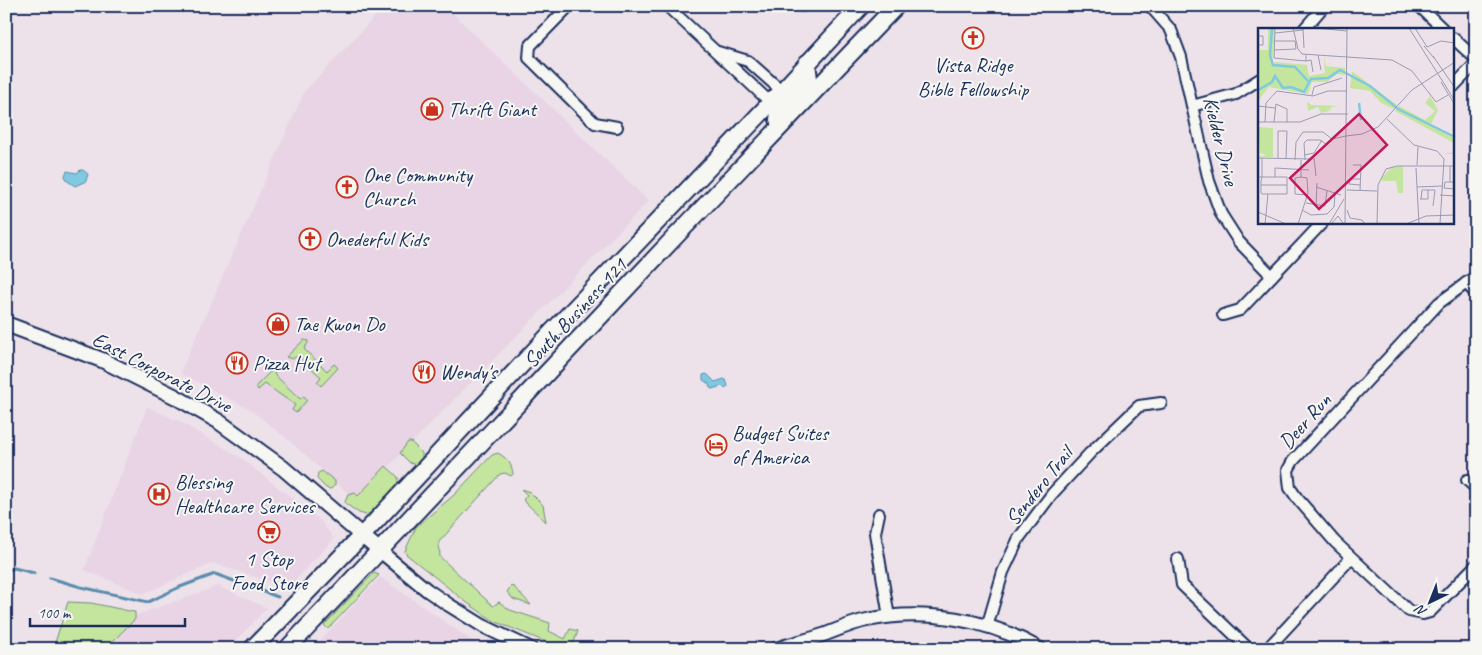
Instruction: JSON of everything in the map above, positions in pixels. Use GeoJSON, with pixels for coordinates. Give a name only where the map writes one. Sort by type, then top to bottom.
{"type":"FeatureCollection","features":[{"type":"Feature","properties":{"kind":"main road","name":"South Business 121"},"geometry":{"type":"LineString","coordinates":[[252,649],[777,97],[861,6]]}},
{"type":"Feature","properties":{"kind":"main road","name":"South Business 121"},"geometry":{"type":"LineString","coordinates":[[287,649],[896,6]]}},
{"type":"Feature","properties":{"kind":"main road"},"geometry":{"type":"LineString","coordinates":[[782,126],[778,122],[779,114],[808,79],[807,63]]}},
{"type":"Feature","properties":{"kind":"main road","name":"East Corporate Drive"},"geometry":{"type":"LineString","coordinates":[[6,324],[102,360],[169,393],[210,417],[283,468],[380,551]]}},
{"type":"Feature","properties":{"kind":"main road"},"geometry":{"type":"LineString","coordinates":[[558,326],[576,343]]}},
{"type":"Feature","properties":{"kind":"street"},"geometry":{"type":"LineString","coordinates":[[569,6],[530,46],[529,58],[595,123],[616,127]]}},
{"type":"Feature","properties":{"kind":"street"},"geometry":{"type":"LineString","coordinates":[[667,6],[715,51],[777,97]]}},
{"type":"Feature","properties":{"kind":"street","name":"Kielder Drive"},"geometry":{"type":"LineString","coordinates":[[1150,6],[1171,30],[1181,57],[1208,181],[1221,214],[1239,242],[1272,276]]}},
{"type":"Feature","properties":{"kind":"street"},"geometry":{"type":"LineString","coordinates":[[1305,28],[1324,6]]}},
{"type":"Feature","properties":{"kind":"street"},"geometry":{"type":"LineString","coordinates":[[1419,6],[1442,28]]}},
{"type":"Feature","properties":{"kind":"street"},"geometry":{"type":"LineString","coordinates":[[1454,39],[1476,59]]}},
{"type":"Feature","properties":{"kind":"street"},"geometry":{"type":"LineString","coordinates":[[715,51],[748,61],[777,97]]}},
{"type":"Feature","properties":{"kind":"street"},"geometry":{"type":"LineString","coordinates":[[1454,86],[1476,63]]}},
{"type":"Feature","properties":{"kind":"street"},"geometry":{"type":"LineString","coordinates":[[1192,106],[1236,94],[1258,80]]}},
{"type":"Feature","properties":{"kind":"street"},"geometry":{"type":"LineString","coordinates":[[1222,315],[1240,310],[1321,224]]}},
{"type":"Feature","properties":{"kind":"street","name":"Deer Run"},"geometry":{"type":"LineString","coordinates":[[1352,558],[1297,498],[1290,488],[1288,470],[1293,462],[1439,303],[1476,276]]}},
{"type":"Feature","properties":{"kind":"street"},"geometry":{"type":"LineString","coordinates":[[1466,283],[1476,294]]}},
{"type":"Feature","properties":{"kind":"street","name":"Sendero Trail"},"geometry":{"type":"LineString","coordinates":[[987,627],[1003,572],[1019,538],[1052,494],[1090,453],[1139,406],[1161,403]]}},
{"type":"Feature","properties":{"kind":"street"},"geometry":{"type":"LineString","coordinates":[[1467,480],[1476,488]]}},
{"type":"Feature","properties":{"kind":"street"},"geometry":{"type":"LineString","coordinates":[[878,514],[875,533],[889,617]]}},
{"type":"Feature","properties":{"kind":"street"},"geometry":{"type":"LineString","coordinates":[[380,551],[449,606],[483,626],[531,649]]}},
{"type":"Feature","properties":{"kind":"street"},"geometry":{"type":"LineString","coordinates":[[1267,649],[1352,558],[1409,611],[1417,614],[1430,612],[1476,565]]}},
{"type":"Feature","properties":{"kind":"street"},"geometry":{"type":"LineString","coordinates":[[1178,559],[1182,584],[1249,649]]}},
{"type":"Feature","properties":{"kind":"street"},"geometry":{"type":"LineString","coordinates":[[776,649],[821,636],[865,620],[923,615],[955,618],[987,627],[1018,637],[1040,649]]}},
{"type":"Feature","properties":{"kind":"shaded area"},"geometry":{"type":"Polygon","coordinates":[[[385,6],[445,6],[649,201],[356,500],[280,433],[249,409],[180,373],[304,92],[385,6]]]}},
{"type":"Feature","properties":{"kind":"shaded area"},"geometry":{"type":"Polygon","coordinates":[[[147,407],[181,422],[241,458],[321,521],[334,539],[288,588],[213,563],[143,594],[84,570],[147,407]]]}},
{"type":"Feature","properties":{"kind":"shaded area"},"geometry":{"type":"Polygon","coordinates":[[[380,577],[474,642],[495,649],[312,649],[380,577]]]}},
{"type":"Feature","properties":{"kind":"shaded area"},"geometry":{"type":"Polygon","coordinates":[[[218,586],[267,608],[228,649],[103,649],[134,616],[218,586]]]}},
{"type":"Feature","properties":{"kind":"green space"},"geometry":{"type":"Polygon","coordinates":[[[304,340],[308,341],[308,343],[304,349],[327,371],[334,364],[338,368],[321,386],[317,382],[321,377],[298,356],[292,359],[286,357],[304,340]]]}},
{"type":"Feature","properties":{"kind":"green space"},"geometry":{"type":"Polygon","coordinates":[[[276,366],[279,368],[274,374],[300,399],[304,396],[307,400],[296,413],[292,410],[295,405],[265,384],[258,390],[256,386],[276,366]]]}},
{"type":"Feature","properties":{"kind":"green space"},"geometry":{"type":"Polygon","coordinates":[[[408,442],[411,442],[422,453],[422,459],[416,465],[410,463],[400,453],[408,442]]]}},
{"type":"Feature","properties":{"kind":"green space"},"geometry":{"type":"Polygon","coordinates":[[[498,453],[509,462],[513,474],[511,476],[505,473],[500,474],[439,542],[440,557],[493,606],[499,602],[510,610],[550,623],[549,631],[565,639],[570,629],[578,631],[573,645],[562,647],[551,644],[494,621],[466,602],[406,554],[405,551],[416,527],[454,495],[492,455],[498,453]]]}},
{"type":"Feature","properties":{"kind":"green space"},"geometry":{"type":"Polygon","coordinates":[[[386,466],[398,477],[398,484],[373,511],[366,515],[359,513],[346,504],[348,495],[355,493],[358,496],[386,466]]]}},
{"type":"Feature","properties":{"kind":"green space"},"geometry":{"type":"Polygon","coordinates":[[[322,471],[335,481],[335,485],[331,489],[326,488],[317,479],[318,473],[322,471]]]}},
{"type":"Feature","properties":{"kind":"green space"},"geometry":{"type":"Polygon","coordinates":[[[521,489],[530,492],[543,505],[546,522],[523,500],[527,495],[521,489]]]}},
{"type":"Feature","properties":{"kind":"green space"},"geometry":{"type":"Polygon","coordinates":[[[374,573],[379,575],[328,629],[324,625],[374,573]]]}},
{"type":"Feature","properties":{"kind":"green space"},"geometry":{"type":"Polygon","coordinates":[[[511,586],[531,605],[513,599],[507,592],[511,586]]]}},
{"type":"Feature","properties":{"kind":"green space"},"geometry":{"type":"Polygon","coordinates":[[[68,602],[91,603],[135,612],[135,619],[105,649],[53,649],[68,602]]]}},
{"type":"Feature","properties":{"kind":"water"},"geometry":{"type":"Polygon","coordinates":[[[80,170],[88,174],[86,181],[75,186],[66,180],[65,175],[67,171],[77,173],[80,170]]]}},
{"type":"Feature","properties":{"kind":"water"},"geometry":{"type":"Polygon","coordinates":[[[707,374],[715,382],[726,380],[728,386],[725,388],[722,386],[710,388],[709,384],[703,380],[703,375],[707,374]]]}},
{"type":"Feature","properties":{"kind":"waterway"},"geometry":{"type":"LineString","coordinates":[[6,571],[14,568],[34,573]]}},
{"type":"Feature","properties":{"kind":"waterway"},"geometry":{"type":"LineString","coordinates":[[50,578],[148,602],[180,587],[215,574],[278,597]]}},
{"type":"Feature","properties":{"kind":"place","name":"Vista Ridge Bible Fellowship"},"geometry":{"type":"Point","coordinates":[973,38]}},
{"type":"Feature","properties":{"kind":"place","name":"Thrift Giant"},"geometry":{"type":"Point","coordinates":[432,109]}},
{"type":"Feature","properties":{"kind":"place","name":"One Community Church"},"geometry":{"type":"Point","coordinates":[347,187]}},
{"type":"Feature","properties":{"kind":"place","name":"Onederful Kids"},"geometry":{"type":"Point","coordinates":[310,239]}},
{"type":"Feature","properties":{"kind":"place","name":"Tae Kwon Do"},"geometry":{"type":"Point","coordinates":[278,324]}},
{"type":"Feature","properties":{"kind":"place","name":"Pizza Hut"},"geometry":{"type":"Point","coordinates":[237,363]}},
{"type":"Feature","properties":{"kind":"place","name":"Wendy's"},"geometry":{"type":"Point","coordinates":[424,372]}},
{"type":"Feature","properties":{"kind":"place","name":"Budget Suites of America"},"geometry":{"type":"Point","coordinates":[716,445]}},
{"type":"Feature","properties":{"kind":"place","name":"Blessing Healthcare Services"},"geometry":{"type":"Point","coordinates":[159,494]}},
{"type":"Feature","properties":{"kind":"place","name":"1 Stop Food Store"},"geometry":{"type":"Point","coordinates":[269,532]}}]}
